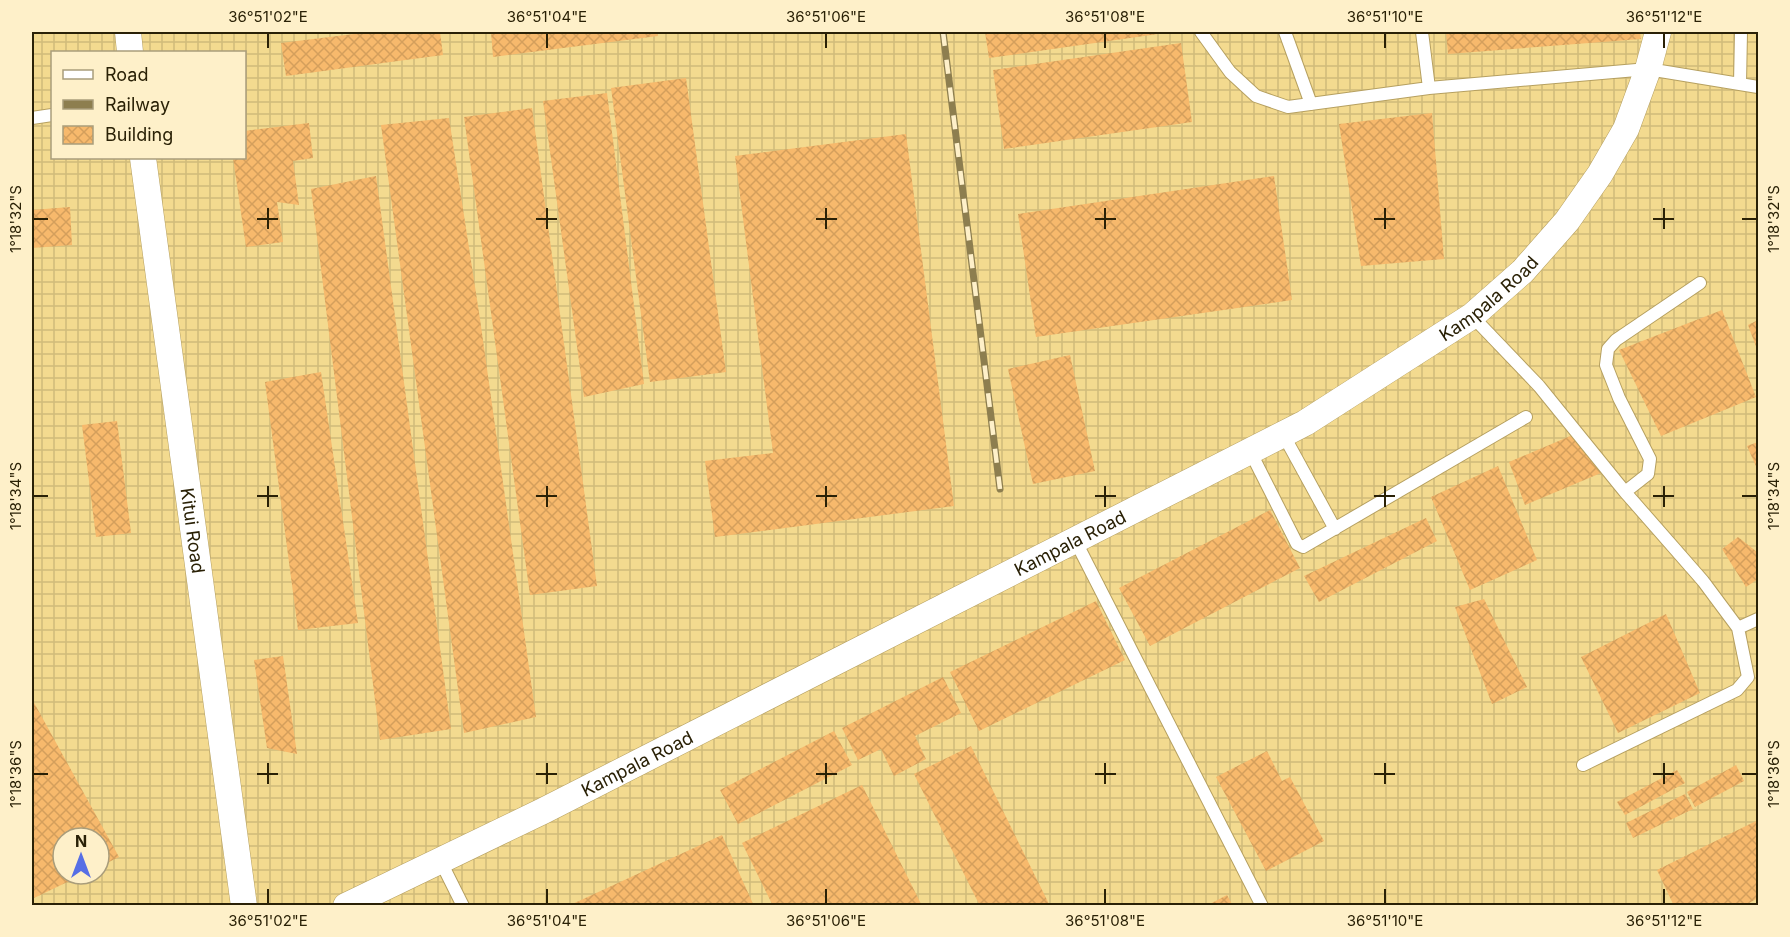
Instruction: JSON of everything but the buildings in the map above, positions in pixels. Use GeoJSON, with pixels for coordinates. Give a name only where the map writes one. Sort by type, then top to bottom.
{"type":"FeatureCollection","features":[{"type":"Feature","properties":{"kind":"street"},"geometry":{"type":"LineString","coordinates":[[128,32],[130,51]]}},
{"type":"Feature","properties":{"kind":"street","name":"Kampala Road"},"geometry":{"type":"LineString","coordinates":[[346,906],[543,811],[1305,423],[1472,316],[1523,271],[1567,221],[1600,174],[1626,129],[1648,69],[1658,32]]}},
{"type":"Feature","properties":{"kind":"street","name":"Kitui Road"},"geometry":{"type":"LineString","coordinates":[[143,159],[244,906]]}},
{"type":"Feature","properties":{"kind":"lane"},"geometry":{"type":"LineString","coordinates":[[1201,32],[1230,72],[1256,96],[1288,107],[1429,88],[1648,69],[1758,87]]}},
{"type":"Feature","properties":{"kind":"lane"},"geometry":{"type":"LineString","coordinates":[[1285,32],[1311,104]]}},
{"type":"Feature","properties":{"kind":"lane"},"geometry":{"type":"LineString","coordinates":[[1422,32],[1429,88]]}},
{"type":"Feature","properties":{"kind":"lane"},"geometry":{"type":"LineString","coordinates":[[1740,84],[1741,32]]}},
{"type":"Feature","properties":{"kind":"lane"},"geometry":{"type":"LineString","coordinates":[[32,118],[51,115]]}},
{"type":"Feature","properties":{"kind":"lane"},"geometry":{"type":"LineString","coordinates":[[1625,492],[1648,474],[1650,459],[1619,398],[1606,365],[1608,349],[1616,340],[1700,283]]}},
{"type":"Feature","properties":{"kind":"lane"},"geometry":{"type":"LineString","coordinates":[[1472,316],[1539,386],[1625,492],[1703,581],[1738,628],[1748,677],[1737,690],[1583,765]]}},
{"type":"Feature","properties":{"kind":"lane"},"geometry":{"type":"LineString","coordinates":[[1250,451],[1297,544],[1303,547],[1526,417]]}},
{"type":"Feature","properties":{"kind":"lane"},"geometry":{"type":"LineString","coordinates":[[1283,434],[1335,529]]}},
{"type":"Feature","properties":{"kind":"lane"},"geometry":{"type":"LineString","coordinates":[[1075,540],[1262,906]]}},
{"type":"Feature","properties":{"kind":"lane"},"geometry":{"type":"LineString","coordinates":[[1738,628],[1758,619]]}},
{"type":"Feature","properties":{"kind":"lane"},"geometry":{"type":"LineString","coordinates":[[440,860],[463,906]]}},
{"type":"Feature","properties":{"kind":"shaded area"},"geometry":{"type":"Polygon","coordinates":[[[32,32],[1758,32],[1758,905],[32,905],[32,32]]]}},
{"type":"Feature","properties":{"kind":"railway"},"geometry":{"type":"LineString","coordinates":[[943,32],[1000,489]]}}]}
